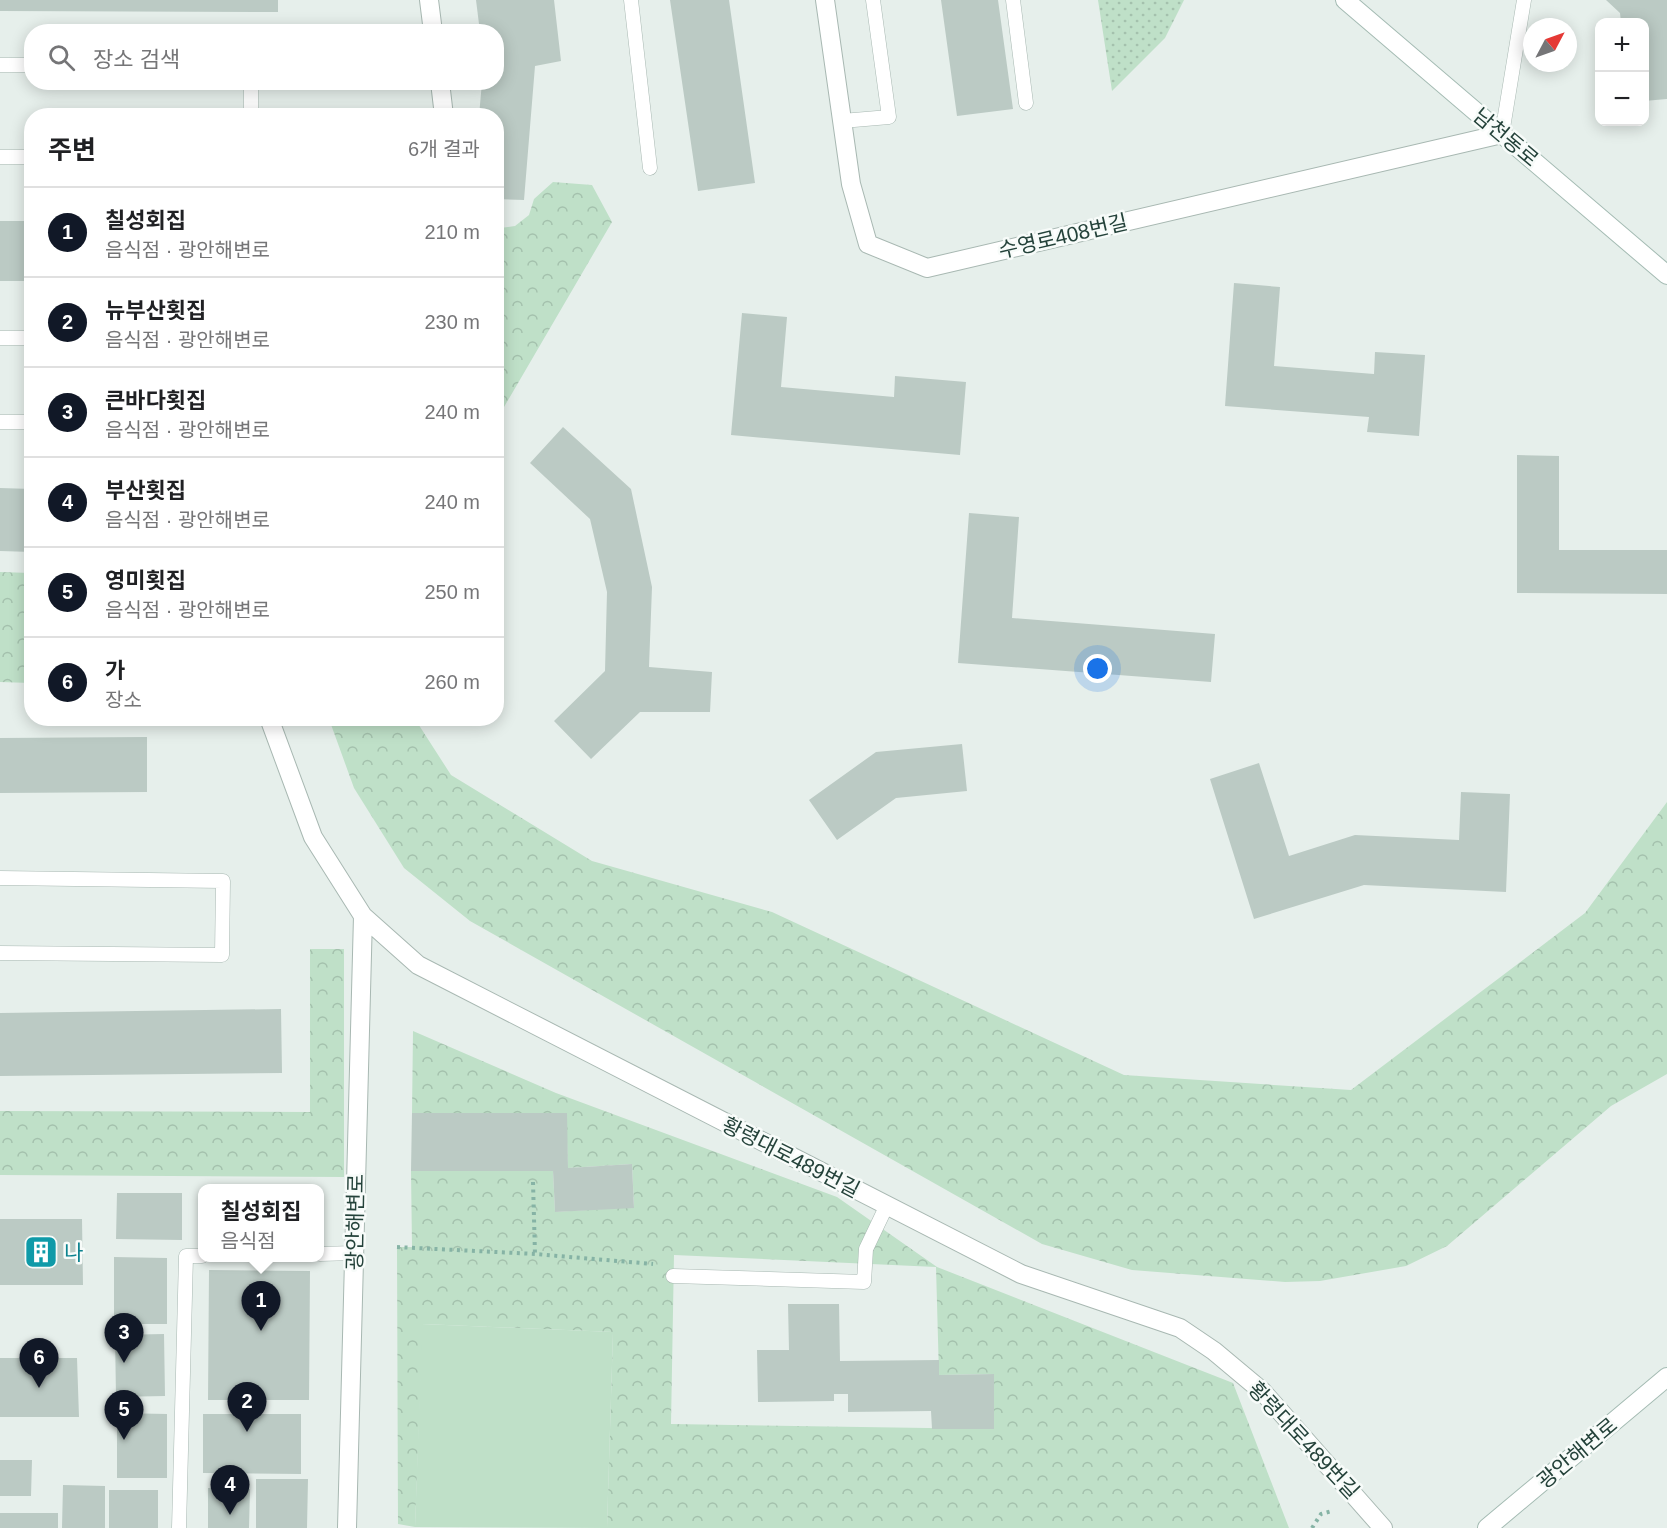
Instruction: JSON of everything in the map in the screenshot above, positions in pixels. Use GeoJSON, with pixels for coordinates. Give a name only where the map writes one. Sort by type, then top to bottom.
{"type":"FeatureCollection","features":[{"type":"Feature","properties":{"kind":"street"},"geometry":{"type":"LineString","coordinates":[[429,0],[432,24]]}},
{"type":"Feature","properties":{"kind":"street","name":"수영로408번길"},"geometry":{"type":"LineString","coordinates":[[825,0],[851,184],[868,244],[927,268],[1502,134]]}},
{"type":"Feature","properties":{"kind":"street","name":"남천동로"},"geometry":{"type":"LineString","coordinates":[[1345,0],[1667,274]]}},
{"type":"Feature","properties":{"kind":"street"},"geometry":{"type":"LineString","coordinates":[[441,90],[443,108]]}},
{"type":"Feature","properties":{"kind":"street","name":"황령대로489번길"},"geometry":{"type":"LineString","coordinates":[[272,726],[313,837],[363,916],[418,965],[886,1207],[1021,1274],[1180,1328],[1263,1392],[1383,1528]]}},
{"type":"Feature","properties":{"kind":"street","name":"광안해변로"},"geometry":{"type":"LineString","coordinates":[[347,1528],[363,916]]}},
{"type":"Feature","properties":{"kind":"street","name":"광안해변로"},"geometry":{"type":"LineString","coordinates":[[1487,1528],[1667,1377]]}},
{"type":"Feature","properties":{"kind":"lane"},"geometry":{"type":"LineString","coordinates":[[631,0],[650,168]]}},
{"type":"Feature","properties":{"kind":"lane"},"geometry":{"type":"LineString","coordinates":[[842,121],[889,117],[873,0]]}},
{"type":"Feature","properties":{"kind":"lane"},"geometry":{"type":"LineString","coordinates":[[1012,0],[1026,103]]}},
{"type":"Feature","properties":{"kind":"lane"},"geometry":{"type":"LineString","coordinates":[[1502,134],[1524,0]]}},
{"type":"Feature","properties":{"kind":"lane"},"geometry":{"type":"LineString","coordinates":[[0,65],[24,65]]}},
{"type":"Feature","properties":{"kind":"lane"},"geometry":{"type":"LineString","coordinates":[[251,90],[251,108]]}},
{"type":"Feature","properties":{"kind":"lane"},"geometry":{"type":"LineString","coordinates":[[0,156],[24,156]]}},
{"type":"Feature","properties":{"kind":"lane"},"geometry":{"type":"LineString","coordinates":[[0,338],[24,338]]}},
{"type":"Feature","properties":{"kind":"lane"},"geometry":{"type":"LineString","coordinates":[[0,422],[24,422]]}},
{"type":"Feature","properties":{"kind":"lane"},"geometry":{"type":"LineString","coordinates":[[0,878],[223,881],[223,891],[222,954],[0,953]]}},
{"type":"Feature","properties":{"kind":"lane"},"geometry":{"type":"LineString","coordinates":[[673,1276],[864,1282],[866,1249],[886,1207]]}},
{"type":"Feature","properties":{"kind":"lane"},"geometry":{"type":"LineString","coordinates":[[324,1254],[354,1253]]}},
{"type":"Feature","properties":{"kind":"lane"},"geometry":{"type":"LineString","coordinates":[[179,1528],[186,1256],[198,1256]]}},
{"type":"Feature","properties":{"kind":"path"},"geometry":{"type":"LineString","coordinates":[[533,1182],[535,1254]]}},
{"type":"Feature","properties":{"kind":"path"},"geometry":{"type":"LineString","coordinates":[[397,1247],[650,1262],[673,1276]]}},
{"type":"Feature","properties":{"kind":"path"},"geometry":{"type":"LineString","coordinates":[[1312,1528],[1321,1514],[1338,1512]]}},
{"type":"Feature","properties":{"kind":"green space"},"geometry":{"type":"Polygon","coordinates":[[[1098,0],[1184,0],[1165,38],[1112,91],[1098,0]]]}},
{"type":"Feature","properties":{"kind":"green space"},"geometry":{"type":"Polygon","coordinates":[[[553,182],[592,185],[612,222],[504,407],[504,227],[515,226],[529,215],[534,199],[553,182]]]}},
{"type":"Feature","properties":{"kind":"green space"},"geometry":{"type":"Polygon","coordinates":[[[0,572],[24,573],[24,683],[0,682],[0,572]]]}},
{"type":"Feature","properties":{"kind":"green space"},"geometry":{"type":"Polygon","coordinates":[[[332,726],[420,726],[451,775],[592,861],[772,912],[1124,1075],[1351,1090],[1585,913],[1667,802],[1667,1074],[1611,1106],[1447,1246],[1406,1266],[1320,1281],[1285,1282],[1132,1270],[1042,1244],[470,921],[404,868],[354,788],[332,726]]]}},
{"type":"Feature","properties":{"kind":"green space"},"geometry":{"type":"Polygon","coordinates":[[[310,949],[344,949],[344,1177],[0,1175],[0,1111],[310,1112],[310,949]]]}},
{"type":"Feature","properties":{"kind":"green space"},"geometry":{"type":"Polygon","coordinates":[[[413,1031],[556,1093],[837,1197],[937,1267],[1233,1383],[1289,1528],[607,1528],[613,1332],[423,1324],[415,1527],[398,1524],[397,1247],[412,1247],[411,1171],[553,1171],[555,1212],[634,1207],[632,1164],[568,1168],[566,1113],[412,1113],[413,1031]],[[674,1255],[671,1424],[994,1429],[994,1374],[939,1375],[936,1267],[674,1255]]]}},
{"type":"Feature","properties":{"kind":"green space"},"geometry":{"type":"Polygon","coordinates":[[[422,1324],[613,1332],[607,1528],[415,1527],[422,1324]]]}},
{"type":"Feature","properties":{"kind":"building"},"geometry":{"type":"Polygon","coordinates":[[[0,0],[278,0],[278,12],[0,11],[0,0]]]}},
{"type":"Feature","properties":{"kind":"building"},"geometry":{"type":"Polygon","coordinates":[[[476,0],[554,0],[561,61],[535,66],[524,200],[504,199],[504,108],[480,108],[481,90],[504,90],[504,24],[479,24],[476,0]]]}},
{"type":"Feature","properties":{"kind":"building"},"geometry":{"type":"Polygon","coordinates":[[[670,0],[729,0],[755,183],[698,191],[670,0]]]}},
{"type":"Feature","properties":{"kind":"building"},"geometry":{"type":"Polygon","coordinates":[[[941,0],[998,0],[1013,109],[957,116],[941,0]]]}},
{"type":"Feature","properties":{"kind":"building"},"geometry":{"type":"Polygon","coordinates":[[[1606,0],[1667,0],[1667,99],[1649,101],[1649,18],[1621,18],[1620,13],[1606,0]]]}},
{"type":"Feature","properties":{"kind":"building"},"geometry":{"type":"Polygon","coordinates":[[[0,221],[24,221],[24,281],[0,281],[0,221]]]}},
{"type":"Feature","properties":{"kind":"building"},"geometry":{"type":"Polygon","coordinates":[[[1234,283],[1280,287],[1274,366],[1374,374],[1375,352],[1425,355],[1419,436],[1367,432],[1369,417],[1225,406],[1234,283]]]}},
{"type":"Feature","properties":{"kind":"building"},"geometry":{"type":"Polygon","coordinates":[[[742,313],[787,317],[781,387],[894,397],[895,376],[966,382],[960,455],[731,435],[742,313]]]}},
{"type":"Feature","properties":{"kind":"building"},"geometry":{"type":"Polygon","coordinates":[[[563,427],[631,489],[652,587],[649,667],[712,672],[710,712],[640,712],[591,759],[554,721],[605,671],[607,592],[590,519],[530,463],[563,427]]]}},
{"type":"Feature","properties":{"kind":"building"},"geometry":{"type":"Polygon","coordinates":[[[1517,455],[1559,456],[1559,550],[1667,550],[1667,594],[1517,593],[1517,455]]]}},
{"type":"Feature","properties":{"kind":"building"},"geometry":{"type":"Polygon","coordinates":[[[0,488],[24,489],[24,552],[0,551],[0,488]]]}},
{"type":"Feature","properties":{"kind":"building"},"geometry":{"type":"Polygon","coordinates":[[[969,513],[1019,517],[1012,618],[1215,634],[1211,682],[958,663],[969,513]]]}},
{"type":"Feature","properties":{"kind":"building"},"geometry":{"type":"Polygon","coordinates":[[[147,737],[147,792],[0,793],[0,738],[147,737]]]}},
{"type":"Feature","properties":{"kind":"building"},"geometry":{"type":"Polygon","coordinates":[[[962,744],[967,791],[896,798],[837,840],[809,800],[876,752],[962,744]]]}},
{"type":"Feature","properties":{"kind":"building"},"geometry":{"type":"Polygon","coordinates":[[[1259,763],[1289,856],[1355,835],[1459,840],[1461,792],[1510,794],[1506,892],[1364,885],[1254,919],[1210,779],[1259,763]]]}},
{"type":"Feature","properties":{"kind":"building"},"geometry":{"type":"Polygon","coordinates":[[[281,1009],[282,1073],[0,1076],[0,1013],[281,1009]]]}},
{"type":"Feature","properties":{"kind":"building"},"geometry":{"type":"Polygon","coordinates":[[[412,1113],[567,1113],[568,1168],[632,1164],[634,1208],[555,1212],[553,1171],[411,1171],[412,1113]]]}},
{"type":"Feature","properties":{"kind":"building"},"geometry":{"type":"Polygon","coordinates":[[[117,1193],[182,1193],[182,1240],[116,1239],[117,1193]]]}},
{"type":"Feature","properties":{"kind":"building","name":"나"},"geometry":{"type":"Polygon","coordinates":[[[0,1219],[82,1219],[83,1285],[0,1285],[0,1219]]]}},
{"type":"Feature","properties":{"kind":"building"},"geometry":{"type":"Polygon","coordinates":[[[114,1257],[167,1258],[167,1324],[114,1324],[114,1257]]]}},
{"type":"Feature","properties":{"kind":"building"},"geometry":{"type":"Polygon","coordinates":[[[209,1270],[310,1271],[309,1400],[208,1400],[209,1270]]]}},
{"type":"Feature","properties":{"kind":"building"},"geometry":{"type":"Polygon","coordinates":[[[788,1304],[839,1304],[840,1361],[939,1360],[939,1375],[994,1374],[994,1429],[932,1429],[931,1411],[848,1412],[848,1394],[834,1394],[834,1401],[758,1402],[757,1350],[789,1350],[788,1304]]]}},
{"type":"Feature","properties":{"kind":"building"},"geometry":{"type":"Polygon","coordinates":[[[164,1334],[165,1396],[116,1397],[115,1335],[164,1334]]]}},
{"type":"Feature","properties":{"kind":"building"},"geometry":{"type":"Polygon","coordinates":[[[0,1358],[77,1358],[79,1417],[0,1417],[0,1358]]]}},
{"type":"Feature","properties":{"kind":"building"},"geometry":{"type":"Polygon","coordinates":[[[117,1413],[167,1414],[167,1478],[117,1478],[117,1413]]]}},
{"type":"Feature","properties":{"kind":"building"},"geometry":{"type":"Polygon","coordinates":[[[203,1414],[301,1414],[301,1474],[203,1473],[203,1414]]]}},
{"type":"Feature","properties":{"kind":"building"},"geometry":{"type":"Polygon","coordinates":[[[0,1460],[32,1460],[31,1496],[0,1496],[0,1460]]]}},
{"type":"Feature","properties":{"kind":"building"},"geometry":{"type":"Polygon","coordinates":[[[256,1479],[308,1479],[307,1528],[256,1528],[256,1479]]]}},
{"type":"Feature","properties":{"kind":"building"},"geometry":{"type":"Polygon","coordinates":[[[63,1485],[105,1486],[105,1528],[62,1528],[63,1485]]]}},
{"type":"Feature","properties":{"kind":"building"},"geometry":{"type":"Polygon","coordinates":[[[208,1488],[250,1489],[249,1528],[208,1528],[208,1488]]]}},
{"type":"Feature","properties":{"kind":"building"},"geometry":{"type":"Polygon","coordinates":[[[109,1490],[158,1490],[158,1528],[109,1528],[109,1490]]]}},
{"type":"Feature","properties":{"kind":"building"},"geometry":{"type":"Polygon","coordinates":[[[0,1513],[58,1513],[58,1528],[0,1528],[0,1513]]]}},
{"type":"Feature","properties":{"kind":"place","name":"나"},"geometry":{"type":"Point","coordinates":[41,1252]}},
{"type":"Feature","properties":{"kind":"place","name":"칠성회집"},"geometry":{"type":"Point","coordinates":[261,1331]}},
{"type":"Feature","properties":{"kind":"place","name":"큰바다횟집"},"geometry":{"type":"Point","coordinates":[124,1363]}},
{"type":"Feature","properties":{"kind":"place","name":"가"},"geometry":{"type":"Point","coordinates":[39,1388]}},
{"type":"Feature","properties":{"kind":"place","name":"뉴부산횟집"},"geometry":{"type":"Point","coordinates":[247,1432]}},
{"type":"Feature","properties":{"kind":"place","name":"영미횟집"},"geometry":{"type":"Point","coordinates":[124,1440]}},
{"type":"Feature","properties":{"kind":"place","name":"부산횟집"},"geometry":{"type":"Point","coordinates":[230,1515]}}]}
